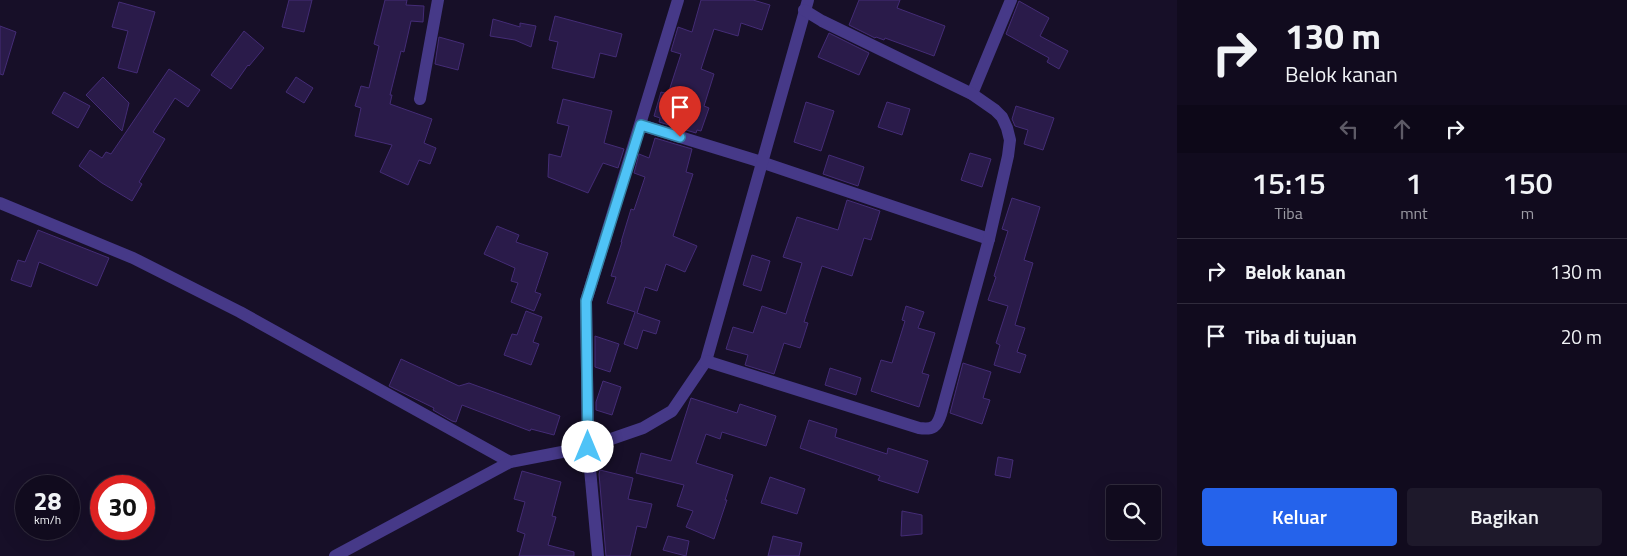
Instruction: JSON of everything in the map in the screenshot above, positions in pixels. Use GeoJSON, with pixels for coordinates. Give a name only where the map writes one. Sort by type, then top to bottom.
{"type":"FeatureCollection","features":[{"type":"Feature","properties":{"kind":"street"},"geometry":{"type":"LineString","coordinates":[[420,99],[438,0]]}},
{"type":"Feature","properties":{"kind":"street"},"geometry":{"type":"LineString","coordinates":[[598,556],[588,447],[586,301],[678,0]]}},
{"type":"Feature","properties":{"kind":"street"},"geometry":{"type":"LineString","coordinates":[[972,94],[1011,0]]}},
{"type":"Feature","properties":{"kind":"street"},"geometry":{"type":"LineString","coordinates":[[335,556],[510,462],[588,447],[643,428],[672,411],[706,361],[759,162],[806,5],[822,20],[972,94],[1002,117],[1010,140],[1008,156],[988,239],[941,414],[934,427],[928,429],[919,428],[706,361]]}},
{"type":"Feature","properties":{"kind":"street"},"geometry":{"type":"LineString","coordinates":[[641,125],[737,154],[988,239]]}},
{"type":"Feature","properties":{"kind":"street"},"geometry":{"type":"LineString","coordinates":[[0,204],[133,258],[257,321],[510,462]]}},
{"type":"Feature","properties":{"kind":"building"},"geometry":{"type":"Polygon","coordinates":[[[289,0],[312,0],[304,32],[282,27],[289,0]]]}},
{"type":"Feature","properties":{"kind":"building"},"geometry":{"type":"Polygon","coordinates":[[[385,0],[407,0],[406,5],[424,6],[423,22],[411,21],[404,52],[401,51],[390,95],[392,95],[390,104],[432,119],[424,143],[436,148],[430,164],[419,160],[408,185],[380,172],[392,145],[355,136],[361,108],[355,106],[361,86],[369,88],[379,46],[374,44],[385,0]]]}},
{"type":"Feature","properties":{"kind":"building"},"geometry":{"type":"Polygon","coordinates":[[[701,0],[753,0],[770,5],[762,30],[741,23],[738,36],[714,29],[701,69],[714,74],[704,106],[709,108],[701,131],[697,130],[696,133],[659,122],[660,118],[654,116],[661,92],[668,94],[681,54],[671,51],[678,27],[692,32],[701,0]]]}},
{"type":"Feature","properties":{"kind":"building"},"geometry":{"type":"Polygon","coordinates":[[[859,0],[900,0],[897,8],[945,26],[934,56],[885,38],[884,40],[875,38],[849,25],[859,0]]]}},
{"type":"Feature","properties":{"kind":"building"},"geometry":{"type":"Polygon","coordinates":[[[1019,1],[1049,18],[1040,36],[1068,51],[1059,69],[1047,62],[1049,58],[1006,34],[1019,1]]]}},
{"type":"Feature","properties":{"kind":"building"},"geometry":{"type":"Polygon","coordinates":[[[119,2],[155,12],[137,73],[118,68],[128,31],[112,27],[119,2]]]}},
{"type":"Feature","properties":{"kind":"building"},"geometry":{"type":"Polygon","coordinates":[[[555,16],[622,34],[616,57],[600,53],[594,78],[552,68],[558,42],[549,40],[555,16]]]}},
{"type":"Feature","properties":{"kind":"building"},"geometry":{"type":"Polygon","coordinates":[[[493,19],[520,27],[520,23],[536,26],[531,47],[515,40],[490,36],[493,19]]]}},
{"type":"Feature","properties":{"kind":"building"},"geometry":{"type":"Polygon","coordinates":[[[0,26],[16,32],[3,75],[0,74],[0,26]]]}},
{"type":"Feature","properties":{"kind":"building"},"geometry":{"type":"Polygon","coordinates":[[[244,31],[264,48],[248,65],[231,89],[211,75],[244,31]]]}},
{"type":"Feature","properties":{"kind":"building"},"geometry":{"type":"Polygon","coordinates":[[[829,33],[869,53],[859,75],[818,57],[829,33]]]}},
{"type":"Feature","properties":{"kind":"building"},"geometry":{"type":"Polygon","coordinates":[[[439,37],[464,44],[458,70],[435,64],[439,37]]]}},
{"type":"Feature","properties":{"kind":"building"},"geometry":{"type":"Polygon","coordinates":[[[169,69],[200,90],[188,107],[175,98],[153,132],[165,139],[139,182],[142,184],[132,201],[102,183],[79,166],[90,150],[102,158],[106,152],[111,154],[169,69]]]}},
{"type":"Feature","properties":{"kind":"building"},"geometry":{"type":"Polygon","coordinates":[[[103,77],[129,103],[122,131],[86,95],[103,77]]]}},
{"type":"Feature","properties":{"kind":"building"},"geometry":{"type":"Polygon","coordinates":[[[296,77],[313,88],[304,103],[286,92],[296,77]]]}},
{"type":"Feature","properties":{"kind":"building"},"geometry":{"type":"Polygon","coordinates":[[[64,92],[90,106],[78,128],[52,113],[64,92]]]}},
{"type":"Feature","properties":{"kind":"building"},"geometry":{"type":"Polygon","coordinates":[[[563,99],[612,111],[604,143],[624,149],[618,168],[603,163],[588,193],[548,177],[549,154],[561,157],[569,126],[557,123],[563,99]]]}},
{"type":"Feature","properties":{"kind":"building"},"geometry":{"type":"Polygon","coordinates":[[[806,102],[834,111],[821,151],[794,142],[806,102]]]}},
{"type":"Feature","properties":{"kind":"building"},"geometry":{"type":"Polygon","coordinates":[[[887,102],[910,109],[902,135],[878,127],[887,102]]]}},
{"type":"Feature","properties":{"kind":"building"},"geometry":{"type":"Polygon","coordinates":[[[1016,106],[1054,118],[1043,150],[1024,144],[1028,130],[1015,126],[1012,119],[1016,106]]]}},
{"type":"Feature","properties":{"kind":"building"},"geometry":{"type":"Polygon","coordinates":[[[655,138],[692,149],[686,172],[693,174],[673,236],[697,246],[685,272],[666,264],[657,291],[645,287],[637,313],[660,321],[656,334],[643,330],[637,349],[624,344],[635,312],[607,303],[616,277],[611,276],[621,242],[631,209],[634,210],[645,177],[634,173],[639,154],[649,158],[655,138]]]}},
{"type":"Feature","properties":{"kind":"building"},"geometry":{"type":"Polygon","coordinates":[[[970,153],[991,159],[982,187],[961,180],[970,153]]]}},
{"type":"Feature","properties":{"kind":"building"},"geometry":{"type":"Polygon","coordinates":[[[829,155],[864,167],[858,186],[823,174],[829,155]]]}},
{"type":"Feature","properties":{"kind":"building"},"geometry":{"type":"Polygon","coordinates":[[[1012,198],[1040,207],[1024,260],[1033,263],[1015,325],[1025,328],[1017,352],[1026,355],[1020,373],[994,365],[1000,345],[996,343],[1008,306],[988,300],[1008,231],[1002,229],[1012,198]]]}},
{"type":"Feature","properties":{"kind":"building"},"geometry":{"type":"Polygon","coordinates":[[[847,200],[880,211],[871,240],[864,238],[852,276],[822,266],[804,322],[808,323],[800,348],[784,343],[774,374],[745,365],[748,355],[726,349],[733,327],[753,333],[762,306],[786,314],[802,263],[783,257],[797,217],[838,230],[847,200]]]}},
{"type":"Feature","properties":{"kind":"building"},"geometry":{"type":"Polygon","coordinates":[[[497,226],[519,235],[516,242],[548,253],[535,292],[541,294],[534,311],[511,302],[518,283],[511,281],[515,268],[484,254],[497,226]]]}},
{"type":"Feature","properties":{"kind":"building"},"geometry":{"type":"Polygon","coordinates":[[[38,230],[109,258],[97,286],[39,262],[31,287],[11,280],[18,260],[25,262],[38,230]]]}},
{"type":"Feature","properties":{"kind":"building"},"geometry":{"type":"Polygon","coordinates":[[[752,255],[770,261],[761,291],[743,285],[752,255]]]}},
{"type":"Feature","properties":{"kind":"building"},"geometry":{"type":"Polygon","coordinates":[[[906,306],[924,312],[918,328],[935,333],[922,373],[929,375],[919,407],[871,391],[881,360],[892,363],[905,321],[902,320],[906,306]]]}},
{"type":"Feature","properties":{"kind":"building"},"geometry":{"type":"Polygon","coordinates":[[[526,311],[542,317],[533,342],[539,344],[531,365],[504,355],[512,334],[517,335],[526,311]]]}},
{"type":"Feature","properties":{"kind":"building"},"geometry":{"type":"Polygon","coordinates":[[[595,336],[619,344],[610,372],[595,367],[595,336]]]}},
{"type":"Feature","properties":{"kind":"building"},"geometry":{"type":"Polygon","coordinates":[[[401,359],[459,386],[469,383],[560,416],[554,435],[531,429],[530,431],[462,405],[456,422],[452,421],[433,410],[434,408],[389,386],[401,359]]]}},
{"type":"Feature","properties":{"kind":"building"},"geometry":{"type":"Polygon","coordinates":[[[963,363],[991,372],[983,398],[990,400],[982,424],[950,413],[963,363]]]}},
{"type":"Feature","properties":{"kind":"building"},"geometry":{"type":"Polygon","coordinates":[[[830,368],[861,378],[856,395],[825,385],[830,368]]]}},
{"type":"Feature","properties":{"kind":"building"},"geometry":{"type":"Polygon","coordinates":[[[603,381],[621,387],[612,415],[596,410],[596,402],[603,381]]]}},
{"type":"Feature","properties":{"kind":"building"},"geometry":{"type":"Polygon","coordinates":[[[691,398],[737,413],[740,404],[776,416],[766,446],[722,432],[720,439],[706,434],[696,463],[733,475],[714,539],[686,527],[693,511],[677,506],[684,485],[636,473],[641,453],[671,461],[691,398]]]}},
{"type":"Feature","properties":{"kind":"building"},"geometry":{"type":"Polygon","coordinates":[[[809,420],[837,429],[835,437],[887,454],[888,448],[928,461],[918,493],[878,480],[880,476],[800,448],[809,420]]]}},
{"type":"Feature","properties":{"kind":"building"},"geometry":{"type":"Polygon","coordinates":[[[998,457],[1013,460],[1010,478],[995,475],[998,457]]]}},
{"type":"Feature","properties":{"kind":"building"},"geometry":{"type":"Polygon","coordinates":[[[600,470],[633,478],[628,499],[652,504],[646,528],[637,526],[630,556],[606,556],[600,470]]]}},
{"type":"Feature","properties":{"kind":"building"},"geometry":{"type":"Polygon","coordinates":[[[522,471],[561,482],[552,516],[556,517],[548,545],[574,552],[574,556],[519,556],[525,534],[517,531],[525,502],[514,499],[522,471]]]}},
{"type":"Feature","properties":{"kind":"building"},"geometry":{"type":"Polygon","coordinates":[[[770,477],[805,489],[797,514],[761,503],[770,477]]]}},
{"type":"Feature","properties":{"kind":"building"},"geometry":{"type":"Polygon","coordinates":[[[902,511],[922,515],[922,534],[901,536],[902,511]]]}},
{"type":"Feature","properties":{"kind":"building"},"geometry":{"type":"Polygon","coordinates":[[[668,536],[689,541],[686,556],[663,550],[668,536]]]}},
{"type":"Feature","properties":{"kind":"building"},"geometry":{"type":"Polygon","coordinates":[[[773,536],[802,543],[799,556],[768,556],[773,536]]]}},
{"type":"Feature","properties":{"kind":"route"},"geometry":{"type":"LineString","coordinates":[[588,447],[586,301],[641,125],[680,137]]}}]}
